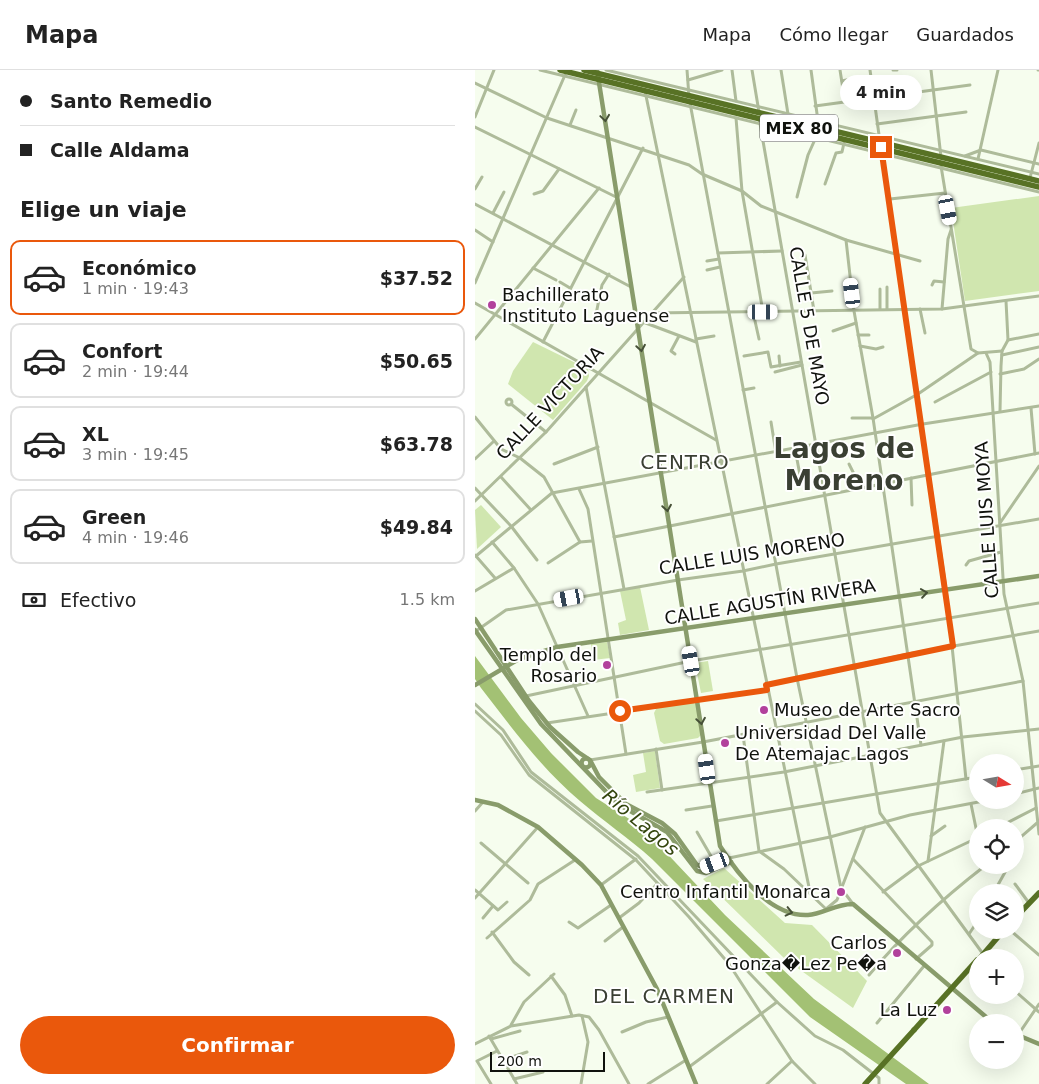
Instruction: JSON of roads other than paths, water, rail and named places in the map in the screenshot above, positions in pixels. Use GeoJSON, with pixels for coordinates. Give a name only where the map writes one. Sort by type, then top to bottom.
{"type":"FeatureCollection","features":[{"type":"Feature","properties":{"kind":"highway","name":"MEX 80"},"geometry":{"type":"LineString","coordinates":[[584,70],[599,77]]}},
{"type":"Feature","properties":{"kind":"highway","name":"MEX 80"},"geometry":{"type":"LineString","coordinates":[[564,72],[599,77],[644,87],[759,118]]}},
{"type":"Feature","properties":{"kind":"highway","name":"MEX 80"},"geometry":{"type":"LineString","coordinates":[[690,98],[736,115],[818,129],[941,159],[1039,187]]}},
{"type":"Feature","properties":{"kind":"highway","name":"MEX 80"},"geometry":{"type":"LineString","coordinates":[[941,159],[1030,175],[1039,181]]}},
{"type":"Feature","properties":{"kind":"highway"},"geometry":{"type":"LineString","coordinates":[[1024,909],[1039,893]]}},
{"type":"Feature","properties":{"kind":"highway"},"geometry":{"type":"LineString","coordinates":[[989,949],[997,939]]}},
{"type":"Feature","properties":{"kind":"highway"},"geometry":{"type":"LineString","coordinates":[[865,1084],[969,970]]}},
{"type":"Feature","properties":{"kind":"street"},"geometry":{"type":"LineString","coordinates":[[475,117],[494,70]]}},
{"type":"Feature","properties":{"kind":"street"},"geometry":{"type":"LineString","coordinates":[[475,283],[505,219],[564,72],[539,70]]}},
{"type":"Feature","properties":{"kind":"street","name":"MEX 80"},"geometry":{"type":"LineString","coordinates":[[606,70],[644,87],[690,98],[736,101],[758,106],[788,114],[818,129],[941,159],[964,156],[1030,175],[1039,174]]}},
{"type":"Feature","properties":{"kind":"street"},"geometry":{"type":"LineString","coordinates":[[687,70],[702,174],[797,678],[841,888],[853,904],[982,1014]]}},
{"type":"Feature","properties":{"kind":"street"},"geometry":{"type":"LineString","coordinates":[[687,80],[721,70]]}},
{"type":"Feature","properties":{"kind":"street"},"geometry":{"type":"LineString","coordinates":[[732,70],[736,101]]}},
{"type":"Feature","properties":{"kind":"street","name":"CALLE 5 DE MAYO"},"geometry":{"type":"LineString","coordinates":[[752,70],[875,794],[880,813],[941,899],[969,934]]}},
{"type":"Feature","properties":{"kind":"street"},"geometry":{"type":"LineString","coordinates":[[781,70],[788,114]]}},
{"type":"Feature","properties":{"kind":"street"},"geometry":{"type":"LineString","coordinates":[[797,197],[808,155],[818,129],[811,70]]}},
{"type":"Feature","properties":{"kind":"street"},"geometry":{"type":"LineString","coordinates":[[841,70],[845,102]]}},
{"type":"Feature","properties":{"kind":"street"},"geometry":{"type":"LineString","coordinates":[[870,70],[950,619],[966,779]]}},
{"type":"Feature","properties":{"kind":"street"},"geometry":{"type":"LineString","coordinates":[[931,70],[945,192],[964,307],[971,349],[978,353]]}},
{"type":"Feature","properties":{"kind":"street"},"geometry":{"type":"LineString","coordinates":[[978,159],[998,70]]}},
{"type":"Feature","properties":{"kind":"street"},"geometry":{"type":"LineString","coordinates":[[599,77],[637,328],[698,700],[712,806],[720,846],[754,888],[776,909],[790,914],[808,915],[841,904],[853,904]]}},
{"type":"Feature","properties":{"kind":"street"},"geometry":{"type":"LineString","coordinates":[[842,81],[855,78]]}},
{"type":"Feature","properties":{"kind":"street"},"geometry":{"type":"LineString","coordinates":[[475,83],[547,118],[659,153],[689,165],[702,174],[742,191],[761,206],[775,212],[846,240],[897,253],[919,261]]}},
{"type":"Feature","properties":{"kind":"street"},"geometry":{"type":"LineString","coordinates":[[815,106],[969,85]]}},
{"type":"Feature","properties":{"kind":"street"},"geometry":{"type":"LineString","coordinates":[[644,87],[659,153],[758,650],[810,892]]}},
{"type":"Feature","properties":{"kind":"street"},"geometry":{"type":"LineString","coordinates":[[570,125],[576,110]]}},
{"type":"Feature","properties":{"kind":"street"},"geometry":{"type":"LineString","coordinates":[[877,124],[966,112]]}},
{"type":"Feature","properties":{"kind":"street"},"geometry":{"type":"LineString","coordinates":[[736,115],[742,191],[763,312]]}},
{"type":"Feature","properties":{"kind":"street"},"geometry":{"type":"LineString","coordinates":[[475,127],[599,188],[617,199]]}},
{"type":"Feature","properties":{"kind":"street"},"geometry":{"type":"LineString","coordinates":[[818,129],[844,143],[881,144]]}},
{"type":"Feature","properties":{"kind":"street"},"geometry":{"type":"LineString","coordinates":[[825,184],[836,153],[842,152],[844,143]]}},
{"type":"Feature","properties":{"kind":"street"},"geometry":{"type":"LineString","coordinates":[[1030,175],[1039,143]]}},
{"type":"Feature","properties":{"kind":"street"},"geometry":{"type":"LineString","coordinates":[[543,342],[643,148]]}},
{"type":"Feature","properties":{"kind":"street"},"geometry":{"type":"LineString","coordinates":[[964,156],[981,150],[1039,164]]}},
{"type":"Feature","properties":{"kind":"street"},"geometry":{"type":"LineString","coordinates":[[941,159],[1039,192]]}},
{"type":"Feature","properties":{"kind":"street"},"geometry":{"type":"LineString","coordinates":[[535,194],[543,191],[559,169]]}},
{"type":"Feature","properties":{"kind":"street"},"geometry":{"type":"LineString","coordinates":[[475,189],[482,177]]}},
{"type":"Feature","properties":{"kind":"street"},"geometry":{"type":"LineString","coordinates":[[475,339],[599,188]]}},
{"type":"Feature","properties":{"kind":"street"},"geometry":{"type":"LineString","coordinates":[[493,213],[504,192]]}},
{"type":"Feature","properties":{"kind":"street"},"geometry":{"type":"LineString","coordinates":[[890,199],[945,192]]}},
{"type":"Feature","properties":{"kind":"street"},"geometry":{"type":"LineString","coordinates":[[475,204],[631,287]]}},
{"type":"Feature","properties":{"kind":"street"},"geometry":{"type":"LineString","coordinates":[[942,308],[948,239],[952,227]]}},
{"type":"Feature","properties":{"kind":"street"},"geometry":{"type":"LineString","coordinates":[[475,230],[493,243]]}},
{"type":"Feature","properties":{"kind":"street"},"geometry":{"type":"LineString","coordinates":[[846,240],[854,311],[873,418],[921,746]]}},
{"type":"Feature","properties":{"kind":"street"},"geometry":{"type":"LineString","coordinates":[[718,253],[782,251]]}},
{"type":"Feature","properties":{"kind":"street"},"geometry":{"type":"LineString","coordinates":[[805,255],[814,311]]}},
{"type":"Feature","properties":{"kind":"street"},"geometry":{"type":"LineString","coordinates":[[707,261],[719,259]]}},
{"type":"Feature","properties":{"kind":"street"},"geometry":{"type":"LineString","coordinates":[[707,270],[720,267]]}},
{"type":"Feature","properties":{"kind":"street"},"geometry":{"type":"LineString","coordinates":[[533,268],[571,288]]}},
{"type":"Feature","properties":{"kind":"street"},"geometry":{"type":"LineString","coordinates":[[595,319],[602,285],[609,274]]}},
{"type":"Feature","properties":{"kind":"street","name":"CALLE VICTORIA"},"geometry":{"type":"LineString","coordinates":[[475,501],[546,432],[684,277]]}},
{"type":"Feature","properties":{"kind":"street"},"geometry":{"type":"LineString","coordinates":[[932,285],[933,281],[944,282]]}},
{"type":"Feature","properties":{"kind":"street"},"geometry":{"type":"LineString","coordinates":[[887,287],[887,309]]}},
{"type":"Feature","properties":{"kind":"street"},"geometry":{"type":"LineString","coordinates":[[880,289],[880,309]]}},
{"type":"Feature","properties":{"kind":"street"},"geometry":{"type":"LineString","coordinates":[[811,293],[832,291]]}},
{"type":"Feature","properties":{"kind":"street"},"geometry":{"type":"LineString","coordinates":[[652,313],[920,309],[964,307],[1039,296]]}},
{"type":"Feature","properties":{"kind":"street"},"geometry":{"type":"LineString","coordinates":[[1001,411],[1000,374],[1002,351],[1008,340],[1006,301]]}},
{"type":"Feature","properties":{"kind":"street"},"geometry":{"type":"LineString","coordinates":[[475,303],[495,316],[599,371],[716,440]]}},
{"type":"Feature","properties":{"kind":"street"},"geometry":{"type":"LineString","coordinates":[[920,309],[925,333]]}},
{"type":"Feature","properties":{"kind":"street"},"geometry":{"type":"LineString","coordinates":[[753,312],[759,339]]}},
{"type":"Feature","properties":{"kind":"street"},"geometry":{"type":"LineString","coordinates":[[643,322],[697,341],[714,336]]}},
{"type":"Feature","properties":{"kind":"street"},"geometry":{"type":"LineString","coordinates":[[833,331],[856,323]]}},
{"type":"Feature","properties":{"kind":"street"},"geometry":{"type":"LineString","coordinates":[[1008,340],[1039,334]]}},
{"type":"Feature","properties":{"kind":"street"},"geometry":{"type":"LineString","coordinates":[[858,335],[869,335]]}},
{"type":"Feature","properties":{"kind":"street"},"geometry":{"type":"LineString","coordinates":[[675,354],[671,351],[679,336]]}},
{"type":"Feature","properties":{"kind":"street"},"geometry":{"type":"LineString","coordinates":[[860,346],[876,349],[883,347]]}},
{"type":"Feature","properties":{"kind":"street"},"geometry":{"type":"LineString","coordinates":[[1002,356],[1039,347]]}},
{"type":"Feature","properties":{"kind":"street"},"geometry":{"type":"LineString","coordinates":[[852,418],[873,418],[918,394],[978,353],[1002,351]]}},
{"type":"Feature","properties":{"kind":"street"},"geometry":{"type":"LineString","coordinates":[[744,356],[768,352],[771,367],[801,364]]}},
{"type":"Feature","properties":{"kind":"street","name":"CALLE LUIS MOYA"},"geometry":{"type":"LineString","coordinates":[[986,352],[991,372],[1003,582],[1023,681],[1039,834]]}},
{"type":"Feature","properties":{"kind":"street"},"geometry":{"type":"LineString","coordinates":[[779,356],[780,366]]}},
{"type":"Feature","properties":{"kind":"street"},"geometry":{"type":"LineString","coordinates":[[1000,374],[1024,369],[1039,359]]}},
{"type":"Feature","properties":{"kind":"street"},"geometry":{"type":"LineString","coordinates":[[775,372],[801,364]]}},
{"type":"Feature","properties":{"kind":"street"},"geometry":{"type":"LineString","coordinates":[[935,402],[991,372]]}},
{"type":"Feature","properties":{"kind":"street"},"geometry":{"type":"LineString","coordinates":[[585,386],[624,589]]}},
{"type":"Feature","properties":{"kind":"street"},"geometry":{"type":"LineString","coordinates":[[743,390],[754,388]]}},
{"type":"Feature","properties":{"kind":"street"},"geometry":{"type":"LineString","coordinates":[[511,404],[546,432]]}},
{"type":"Feature","properties":{"kind":"street"},"geometry":{"type":"LineString","coordinates":[[495,578],[476,556],[552,493],[923,424],[1039,406]]}},
{"type":"Feature","properties":{"kind":"street"},"geometry":{"type":"LineString","coordinates":[[613,537],[669,524],[1037,453],[1031,408]]}},
{"type":"Feature","properties":{"kind":"street"},"geometry":{"type":"LineString","coordinates":[[475,417],[493,442],[501,449],[520,458],[544,477],[580,542]]}},
{"type":"Feature","properties":{"kind":"street"},"geometry":{"type":"LineString","coordinates":[[771,422],[776,452]]}},
{"type":"Feature","properties":{"kind":"street"},"geometry":{"type":"LineString","coordinates":[[475,459],[493,442]]}},
{"type":"Feature","properties":{"kind":"street"},"geometry":{"type":"LineString","coordinates":[[555,464],[597,447]]}},
{"type":"Feature","properties":{"kind":"street"},"geometry":{"type":"LineString","coordinates":[[795,449],[800,476]]}},
{"type":"Feature","properties":{"kind":"street"},"geometry":{"type":"LineString","coordinates":[[849,464],[861,488]]}},
{"type":"Feature","properties":{"kind":"street"},"geometry":{"type":"LineString","coordinates":[[999,525],[1039,466]]}},
{"type":"Feature","properties":{"kind":"street"},"geometry":{"type":"LineString","coordinates":[[501,477],[531,510]]}},
{"type":"Feature","properties":{"kind":"street"},"geometry":{"type":"LineString","coordinates":[[911,478],[912,504]]}},
{"type":"Feature","properties":{"kind":"street"},"geometry":{"type":"LineString","coordinates":[[475,488],[511,526],[537,560]]}},
{"type":"Feature","properties":{"kind":"street"},"geometry":{"type":"LineString","coordinates":[[579,489],[587,509],[626,754]]}},
{"type":"Feature","properties":{"kind":"street","name":"CALLE LUIS MORENO"},"geometry":{"type":"LineString","coordinates":[[475,631],[506,610],[678,580],[743,572],[776,564],[892,546],[1039,519]]}},
{"type":"Feature","properties":{"kind":"street"},"geometry":{"type":"LineString","coordinates":[[548,563],[580,542],[592,541]]}},
{"type":"Feature","properties":{"kind":"street"},"geometry":{"type":"LineString","coordinates":[[492,542],[538,604],[588,716]]}},
{"type":"Feature","properties":{"kind":"street"},"geometry":{"type":"LineString","coordinates":[[966,565],[969,561],[1001,552]]}},
{"type":"Feature","properties":{"kind":"street"},"geometry":{"type":"LineString","coordinates":[[476,589],[513,568]]}},
{"type":"Feature","properties":{"kind":"street","name":"CALLE AGUSTÍN RIVERA"},"geometry":{"type":"LineString","coordinates":[[475,685],[538,651],[557,647],[753,620],[1039,576]]}},
{"type":"Feature","properties":{"kind":"street"},"geometry":{"type":"LineString","coordinates":[[524,696],[691,661],[1039,603]]}},
{"type":"Feature","properties":{"kind":"street"},"geometry":{"type":"LineString","coordinates":[[475,619],[482,627],[524,696],[529,710],[541,724],[618,804],[667,832],[697,871],[706,872],[736,857],[759,851],[830,837],[887,823],[910,815],[969,804]]}},
{"type":"Feature","properties":{"kind":"street"},"geometry":{"type":"LineString","coordinates":[[475,631],[506,668],[511,679],[547,723],[578,752],[590,760],[599,776],[626,804],[662,823],[675,834],[697,865],[701,867],[730,860]]}},
{"type":"Feature","properties":{"kind":"street"},"geometry":{"type":"LineString","coordinates":[[766,685],[908,654],[1039,631]]}},
{"type":"Feature","properties":{"kind":"street"},"geometry":{"type":"LineString","coordinates":[[499,661],[497,673],[511,679]]}},
{"type":"Feature","properties":{"kind":"street"},"geometry":{"type":"LineString","coordinates":[[590,760],[743,735],[861,710],[915,702],[1023,681]]}},
{"type":"Feature","properties":{"kind":"street"},"geometry":{"type":"LineString","coordinates":[[541,724],[767,690]]}},
{"type":"Feature","properties":{"kind":"street"},"geometry":{"type":"LineString","coordinates":[[475,704],[503,730],[531,772],[637,858],[777,1002],[815,1036],[843,1050],[879,1078],[879,1084]]}},
{"type":"Feature","properties":{"kind":"street"},"geometry":{"type":"LineString","coordinates":[[475,711],[501,735],[521,767],[529,775],[637,858],[657,884],[729,964],[792,1061],[815,1084]]}},
{"type":"Feature","properties":{"kind":"street"},"geometry":{"type":"LineString","coordinates":[[647,792],[784,772],[868,754],[963,737],[1039,729]]}},
{"type":"Feature","properties":{"kind":"street"},"geometry":{"type":"LineString","coordinates":[[743,735],[759,851],[810,892],[826,908]]}},
{"type":"Feature","properties":{"kind":"street"},"geometry":{"type":"LineString","coordinates":[[928,861],[930,836],[940,783],[944,741]]}},
{"type":"Feature","properties":{"kind":"street"},"geometry":{"type":"LineString","coordinates":[[656,749],[663,790]]}},
{"type":"Feature","properties":{"kind":"street"},"geometry":{"type":"LineString","coordinates":[[582,766],[589,766],[590,760]]}},
{"type":"Feature","properties":{"kind":"street"},"geometry":{"type":"LineString","coordinates":[[1024,768],[1039,766]]}},
{"type":"Feature","properties":{"kind":"street"},"geometry":{"type":"LineString","coordinates":[[715,821],[969,778]]}},
{"type":"Feature","properties":{"kind":"street"},"geometry":{"type":"LineString","coordinates":[[1024,792],[1039,788]]}},
{"type":"Feature","properties":{"kind":"street"},"geometry":{"type":"LineString","coordinates":[[475,800],[505,808],[538,827],[601,885],[657,989],[696,1084]]}},
{"type":"Feature","properties":{"kind":"street"},"geometry":{"type":"LineString","coordinates":[[475,811],[483,802]]}},
{"type":"Feature","properties":{"kind":"street"},"geometry":{"type":"LineString","coordinates":[[687,810],[712,806]]}},
{"type":"Feature","properties":{"kind":"street"},"geometry":{"type":"LineString","coordinates":[[1015,819],[1036,808]]}},
{"type":"Feature","properties":{"kind":"street"},"geometry":{"type":"LineString","coordinates":[[1024,835],[1038,822]]}},
{"type":"Feature","properties":{"kind":"street"},"geometry":{"type":"LineString","coordinates":[[930,836],[945,826]]}},
{"type":"Feature","properties":{"kind":"street"},"geometry":{"type":"LineString","coordinates":[[475,898],[538,827]]}},
{"type":"Feature","properties":{"kind":"street"},"geometry":{"type":"LineString","coordinates":[[826,908],[837,900],[865,827]]}},
{"type":"Feature","properties":{"kind":"street"},"geometry":{"type":"LineString","coordinates":[[697,832],[715,863]]}},
{"type":"Feature","properties":{"kind":"street"},"geometry":{"type":"LineString","coordinates":[[883,892],[918,866],[969,842]]}},
{"type":"Feature","properties":{"kind":"street"},"geometry":{"type":"LineString","coordinates":[[481,843],[528,883]]}},
{"type":"Feature","properties":{"kind":"street"},"geometry":{"type":"LineString","coordinates":[[601,885],[637,858]]}},
{"type":"Feature","properties":{"kind":"street"},"geometry":{"type":"LineString","coordinates":[[853,859],[932,942],[932,945],[916,959]]}},
{"type":"Feature","properties":{"kind":"street"},"geometry":{"type":"LineString","coordinates":[[487,938],[530,900],[538,884],[568,862],[576,860]]}},
{"type":"Feature","properties":{"kind":"street"},"geometry":{"type":"LineString","coordinates":[[869,975],[897,942],[941,899],[974,874]]}},
{"type":"Feature","properties":{"kind":"street"},"geometry":{"type":"LineString","coordinates":[[619,918],[639,903],[657,884]]}},
{"type":"Feature","properties":{"kind":"street"},"geometry":{"type":"LineString","coordinates":[[475,890],[498,910],[507,902]]}},
{"type":"Feature","properties":{"kind":"street"},"geometry":{"type":"LineString","coordinates":[[1024,897],[1029,904]]}},
{"type":"Feature","properties":{"kind":"street"},"geometry":{"type":"LineString","coordinates":[[569,922],[578,928],[611,904]]}},
{"type":"Feature","properties":{"kind":"street"},"geometry":{"type":"LineString","coordinates":[[483,918],[493,906]]}},
{"type":"Feature","properties":{"kind":"street"},"geometry":{"type":"LineString","coordinates":[[605,941],[623,927]]}},
{"type":"Feature","properties":{"kind":"street"},"geometry":{"type":"LineString","coordinates":[[492,932],[514,962],[529,975]]}},
{"type":"Feature","properties":{"kind":"street"},"geometry":{"type":"LineString","coordinates":[[1020,939],[1039,955]]}},
{"type":"Feature","properties":{"kind":"street"},"geometry":{"type":"LineString","coordinates":[[877,1023],[924,966]]}},
{"type":"Feature","properties":{"kind":"street"},"geometry":{"type":"LineString","coordinates":[[511,1026],[524,1002],[553,975],[565,995],[572,1016]]}},
{"type":"Feature","properties":{"kind":"street"},"geometry":{"type":"LineString","coordinates":[[1024,1000],[1037,1011]]}},
{"type":"Feature","properties":{"kind":"street"},"geometry":{"type":"LineString","coordinates":[[689,1067],[777,1002]]}},
{"type":"Feature","properties":{"kind":"street"},"geometry":{"type":"LineString","coordinates":[[1024,1027],[1037,1011],[1039,1004]]}},
{"type":"Feature","properties":{"kind":"street"},"geometry":{"type":"LineString","coordinates":[[580,1015],[588,1042],[581,1084]]}},
{"type":"Feature","properties":{"kind":"street"},"geometry":{"type":"LineString","coordinates":[[475,1044],[511,1026],[580,1015],[589,1017],[599,1030],[629,1084]]}},
{"type":"Feature","properties":{"kind":"street"},"geometry":{"type":"LineString","coordinates":[[622,1032],[646,1022],[669,1017]]}},
{"type":"Feature","properties":{"kind":"street"},"geometry":{"type":"LineString","coordinates":[[490,1038],[521,1031]]}},
{"type":"Feature","properties":{"kind":"street"},"geometry":{"type":"LineString","coordinates":[[490,1038],[517,1084]]}},
{"type":"Feature","properties":{"kind":"street"},"geometry":{"type":"LineString","coordinates":[[1024,1038],[1039,1044]]}},
{"type":"Feature","properties":{"kind":"street"},"geometry":{"type":"LineString","coordinates":[[491,1084],[477,1061],[497,1051]]}},
{"type":"Feature","properties":{"kind":"street"},"geometry":{"type":"LineString","coordinates":[[503,1060],[527,1052]]}},
{"type":"Feature","properties":{"kind":"street"},"geometry":{"type":"LineString","coordinates":[[649,1084],[686,1060]]}},
{"type":"Feature","properties":{"kind":"street"},"geometry":{"type":"LineString","coordinates":[[767,1084],[792,1061]]}},
{"type":"Feature","properties":{"kind":"street"},"geometry":{"type":"LineString","coordinates":[[514,1079],[543,1072]]}},
{"type":"Feature","properties":{"kind":"place","name":"Bachillerato Instituto Laguense"},"geometry":{"type":"Point","coordinates":[492,305]}},
{"type":"Feature","properties":{"kind":"place","name":"Templo del Rosario"},"geometry":{"type":"Point","coordinates":[607,665]}},
{"type":"Feature","properties":{"kind":"place","name":"Museo de Arte Sacro"},"geometry":{"type":"Point","coordinates":[764,710]}},
{"type":"Feature","properties":{"kind":"place","name":"Universidad Del Valle De Atemajac Lagos"},"geometry":{"type":"Point","coordinates":[725,743]}},
{"type":"Feature","properties":{"kind":"place","name":"Centro Infantil Monarca"},"geometry":{"type":"Point","coordinates":[841,892]}},
{"type":"Feature","properties":{"kind":"place","name":"Carlos Gonza�Lez Pe�a"},"geometry":{"type":"Point","coordinates":[897,953]}},
{"type":"Feature","properties":{"kind":"place","name":"La Luz"},"geometry":{"type":"Point","coordinates":[947,1010]}},
{"type":"Feature","properties":{"kind":"district","name":"CENTRO"},"geometry":{"type":"Point","coordinates":[685,462]}},
{"type":"Feature","properties":{"kind":"district","name":"Lagos de Moreno"},"geometry":{"type":"Point","coordinates":[844,464]}},
{"type":"Feature","properties":{"kind":"district","name":"DEL CARMEN"},"geometry":{"type":"Point","coordinates":[664,996]}},
{"type":"Feature","properties":{"kind":"water label","name":"Río Lagos"},"geometry":{"type":"Point","coordinates":[641,822]}}]}
